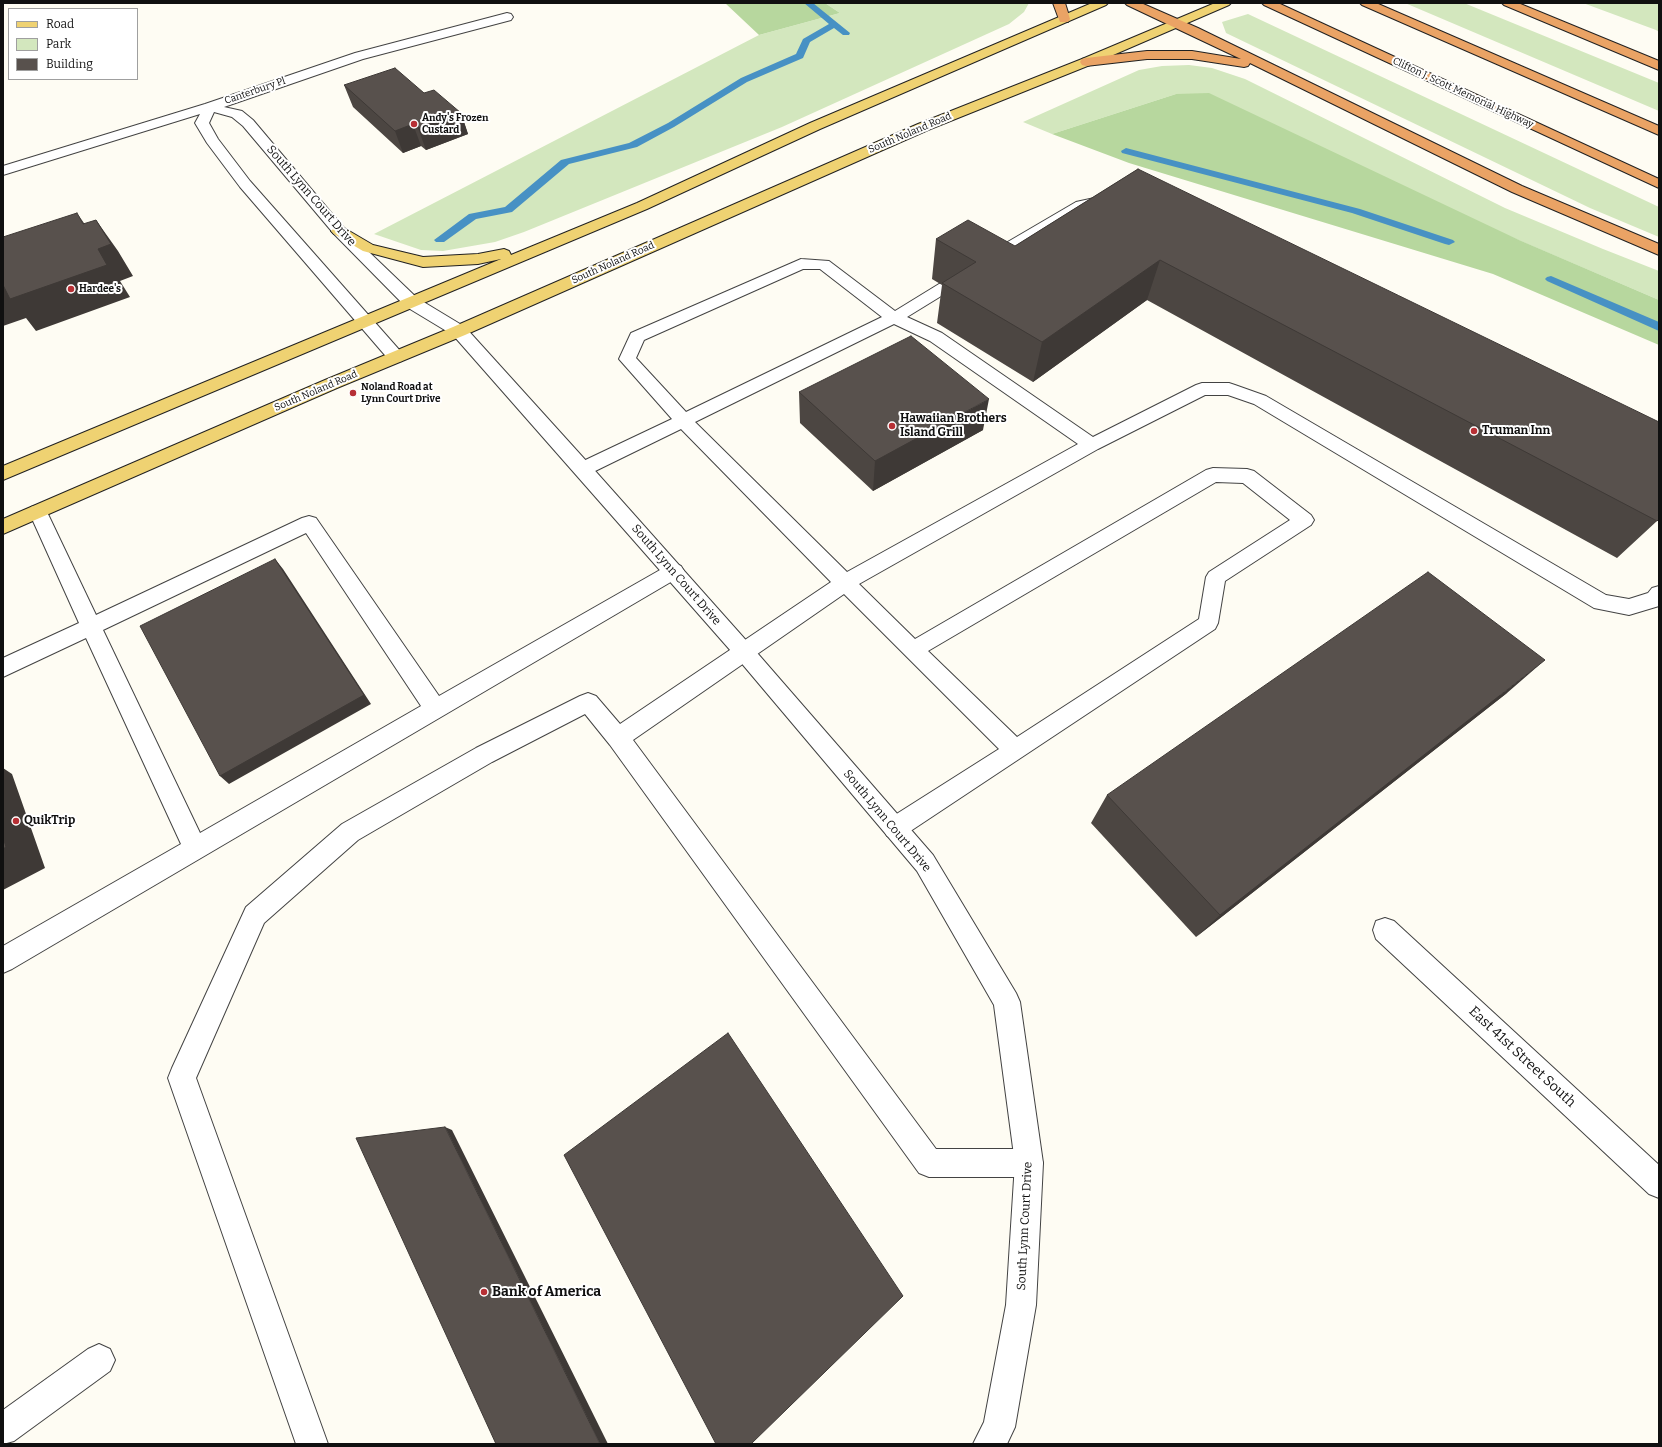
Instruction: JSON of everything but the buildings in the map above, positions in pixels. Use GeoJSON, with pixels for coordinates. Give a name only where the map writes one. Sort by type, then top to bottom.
{"type":"FeatureCollection","features":[{"type":"Feature","properties":{"kind":"highway"},"geometry":{"type":"LineString","coordinates":[[1059,3],[1064,19]]}},
{"type":"Feature","properties":{"kind":"highway"},"geometry":{"type":"LineString","coordinates":[[1131,3],[1177,23],[1517,189],[1659,250]]}},
{"type":"Feature","properties":{"kind":"highway","name":"Clifton J. Scott Memorial Highway"},"geometry":{"type":"LineString","coordinates":[[1268,3],[1659,184]]}},
{"type":"Feature","properties":{"kind":"highway"},"geometry":{"type":"LineString","coordinates":[[1366,3],[1659,130]]}},
{"type":"Feature","properties":{"kind":"highway"},"geometry":{"type":"LineString","coordinates":[[1508,3],[1659,66]]}},
{"type":"Feature","properties":{"kind":"highway"},"geometry":{"type":"LineString","coordinates":[[1086,62],[1147,55],[1192,55],[1261,65]]}},
{"type":"Feature","properties":{"kind":"main road"},"geometry":{"type":"LineString","coordinates":[[3,472],[642,206],[815,126],[1102,3]]}},
{"type":"Feature","properties":{"kind":"main road","name":"South Noland Road"},"geometry":{"type":"LineString","coordinates":[[3,527],[459,331],[923,127],[1086,62],[1225,3]]}},
{"type":"Feature","properties":{"kind":"main road"},"geometry":{"type":"LineString","coordinates":[[339,231],[368,248],[423,262],[478,259],[542,248]]}},
{"type":"Feature","properties":{"kind":"street","name":"Canterbury Pl"},"geometry":{"type":"LineString","coordinates":[[3,171],[210,107],[359,56],[507,17]]}},
{"type":"Feature","properties":{"kind":"street","name":"South Lynn Court Drive"},"geometry":{"type":"LineString","coordinates":[[210,107],[237,114],[248,123],[339,231],[411,302],[459,331],[583,469],[745,653],[925,864],[1007,1002],[1029,1163],[1021,1304],[999,1427],[989,1444]]}},
{"type":"Feature","properties":{"kind":"street"},"geometry":{"type":"LineString","coordinates":[[210,107],[202,123],[212,140],[245,184],[396,357]]}},
{"type":"Feature","properties":{"kind":"street"},"geometry":{"type":"LineString","coordinates":[[975,267],[1081,205],[1114,198]]}},
{"type":"Feature","properties":{"kind":"street"},"geometry":{"type":"LineString","coordinates":[[1015,750],[845,583],[683,420],[627,359],[637,337],[801,264],[824,264],[894,318],[936,338],[1092,445]]}},
{"type":"Feature","properties":{"kind":"street"},"geometry":{"type":"LineString","coordinates":[[583,469],[894,318],[945,287]]}},
{"type":"Feature","properties":{"kind":"street"},"geometry":{"type":"LineString","coordinates":[[618,738],[745,653],[845,583],[1092,445],[1202,389],[1229,389],[1260,400],[1601,602],[1629,607],[1655,599],[1659,594]]}},
{"type":"Feature","properties":{"kind":"street"},"geometry":{"type":"LineString","coordinates":[[895,828],[1208,623],[1216,577],[1304,520],[1247,476],[1213,475],[913,650]]}},
{"type":"Feature","properties":{"kind":"street"},"geometry":{"type":"LineString","coordinates":[[38,512],[196,849]]}},
{"type":"Feature","properties":{"kind":"street"},"geometry":{"type":"LineString","coordinates":[[3,668],[309,524],[435,709]]}},
{"type":"Feature","properties":{"kind":"street"},"geometry":{"type":"LineString","coordinates":[[3,960],[674,572]]}},
{"type":"Feature","properties":{"kind":"street"},"geometry":{"type":"LineString","coordinates":[[312,1444],[182,1078],[255,915],[350,832],[484,755],[588,702],[618,738],[929,1163],[1029,1163]]}},
{"type":"Feature","properties":{"kind":"street","name":"East 41st Street South"},"geometry":{"type":"LineString","coordinates":[[1385,930],[1659,1184]]}},
{"type":"Feature","properties":{"kind":"street"},"geometry":{"type":"LineString","coordinates":[[3,1430],[99,1360]]}},
{"type":"Feature","properties":{"kind":"green space"},"geometry":{"type":"Polygon","coordinates":[[[725,3],[825,3],[840,13],[759,35],[725,3]]]}},
{"type":"Feature","properties":{"kind":"green space"},"geometry":{"type":"Polygon","coordinates":[[[825,3],[1029,3],[1024,12],[1009,24],[782,127],[524,232],[495,242],[443,251],[421,250],[374,234],[759,35],[840,13],[825,3]]]}},
{"type":"Feature","properties":{"kind":"green space"},"geometry":{"type":"Polygon","coordinates":[[[1405,3],[1464,3],[1659,83],[1659,111],[1405,3]]]}},
{"type":"Feature","properties":{"kind":"green space"},"geometry":{"type":"Polygon","coordinates":[[[1583,3],[1659,3],[1659,32],[1656,30],[1583,3]]]}},
{"type":"Feature","properties":{"kind":"green space"},"geometry":{"type":"Polygon","coordinates":[[[1248,14],[1659,207],[1659,237],[1590,208],[1226,33],[1222,22],[1248,14]]]}},
{"type":"Feature","properties":{"kind":"green space"},"geometry":{"type":"Polygon","coordinates":[[[1189,65],[1212,68],[1245,79],[1505,208],[1659,271],[1659,300],[1176,94],[1052,134],[1023,122],[1139,70],[1162,66],[1189,65]]]}},
{"type":"Feature","properties":{"kind":"green space"},"geometry":{"type":"Polygon","coordinates":[[[1209,93],[1519,240],[1659,300],[1659,345],[1493,274],[1129,163],[1052,134],[1176,94],[1209,93]]]}},
{"type":"Feature","properties":{"kind":"waterway"},"geometry":{"type":"LineString","coordinates":[[808,3],[846,33]]}},
{"type":"Feature","properties":{"kind":"waterway"},"geometry":{"type":"LineString","coordinates":[[440,240],[473,216],[508,210],[565,162],[633,145],[671,125],[744,80],[800,56],[806,41],[834,24]]}},
{"type":"Feature","properties":{"kind":"waterway"},"geometry":{"type":"LineString","coordinates":[[1126,151],[1356,211],[1449,242]]}},
{"type":"Feature","properties":{"kind":"waterway"},"geometry":{"type":"LineString","coordinates":[[1551,279],[1659,327]]}},
{"type":"Feature","properties":{"kind":"place","name":"Andy's Frozen Custard"},"geometry":{"type":"Point","coordinates":[414,124]}},
{"type":"Feature","properties":{"kind":"place","name":"Hardee's"},"geometry":{"type":"Point","coordinates":[71,289]}},
{"type":"Feature","properties":{"kind":"place","name":"Noland Road at Lynn Court Drive"},"geometry":{"type":"Point","coordinates":[353,393]}},
{"type":"Feature","properties":{"kind":"place","name":"Hawaiian Brothers Island Grill"},"geometry":{"type":"Point","coordinates":[892,426]}},
{"type":"Feature","properties":{"kind":"place","name":"Truman Inn"},"geometry":{"type":"Point","coordinates":[1474,431]}},
{"type":"Feature","properties":{"kind":"place","name":"QuikTrip"},"geometry":{"type":"Point","coordinates":[16,821]}},
{"type":"Feature","properties":{"kind":"place","name":"Bank of America"},"geometry":{"type":"Point","coordinates":[484,1292]}}]}
